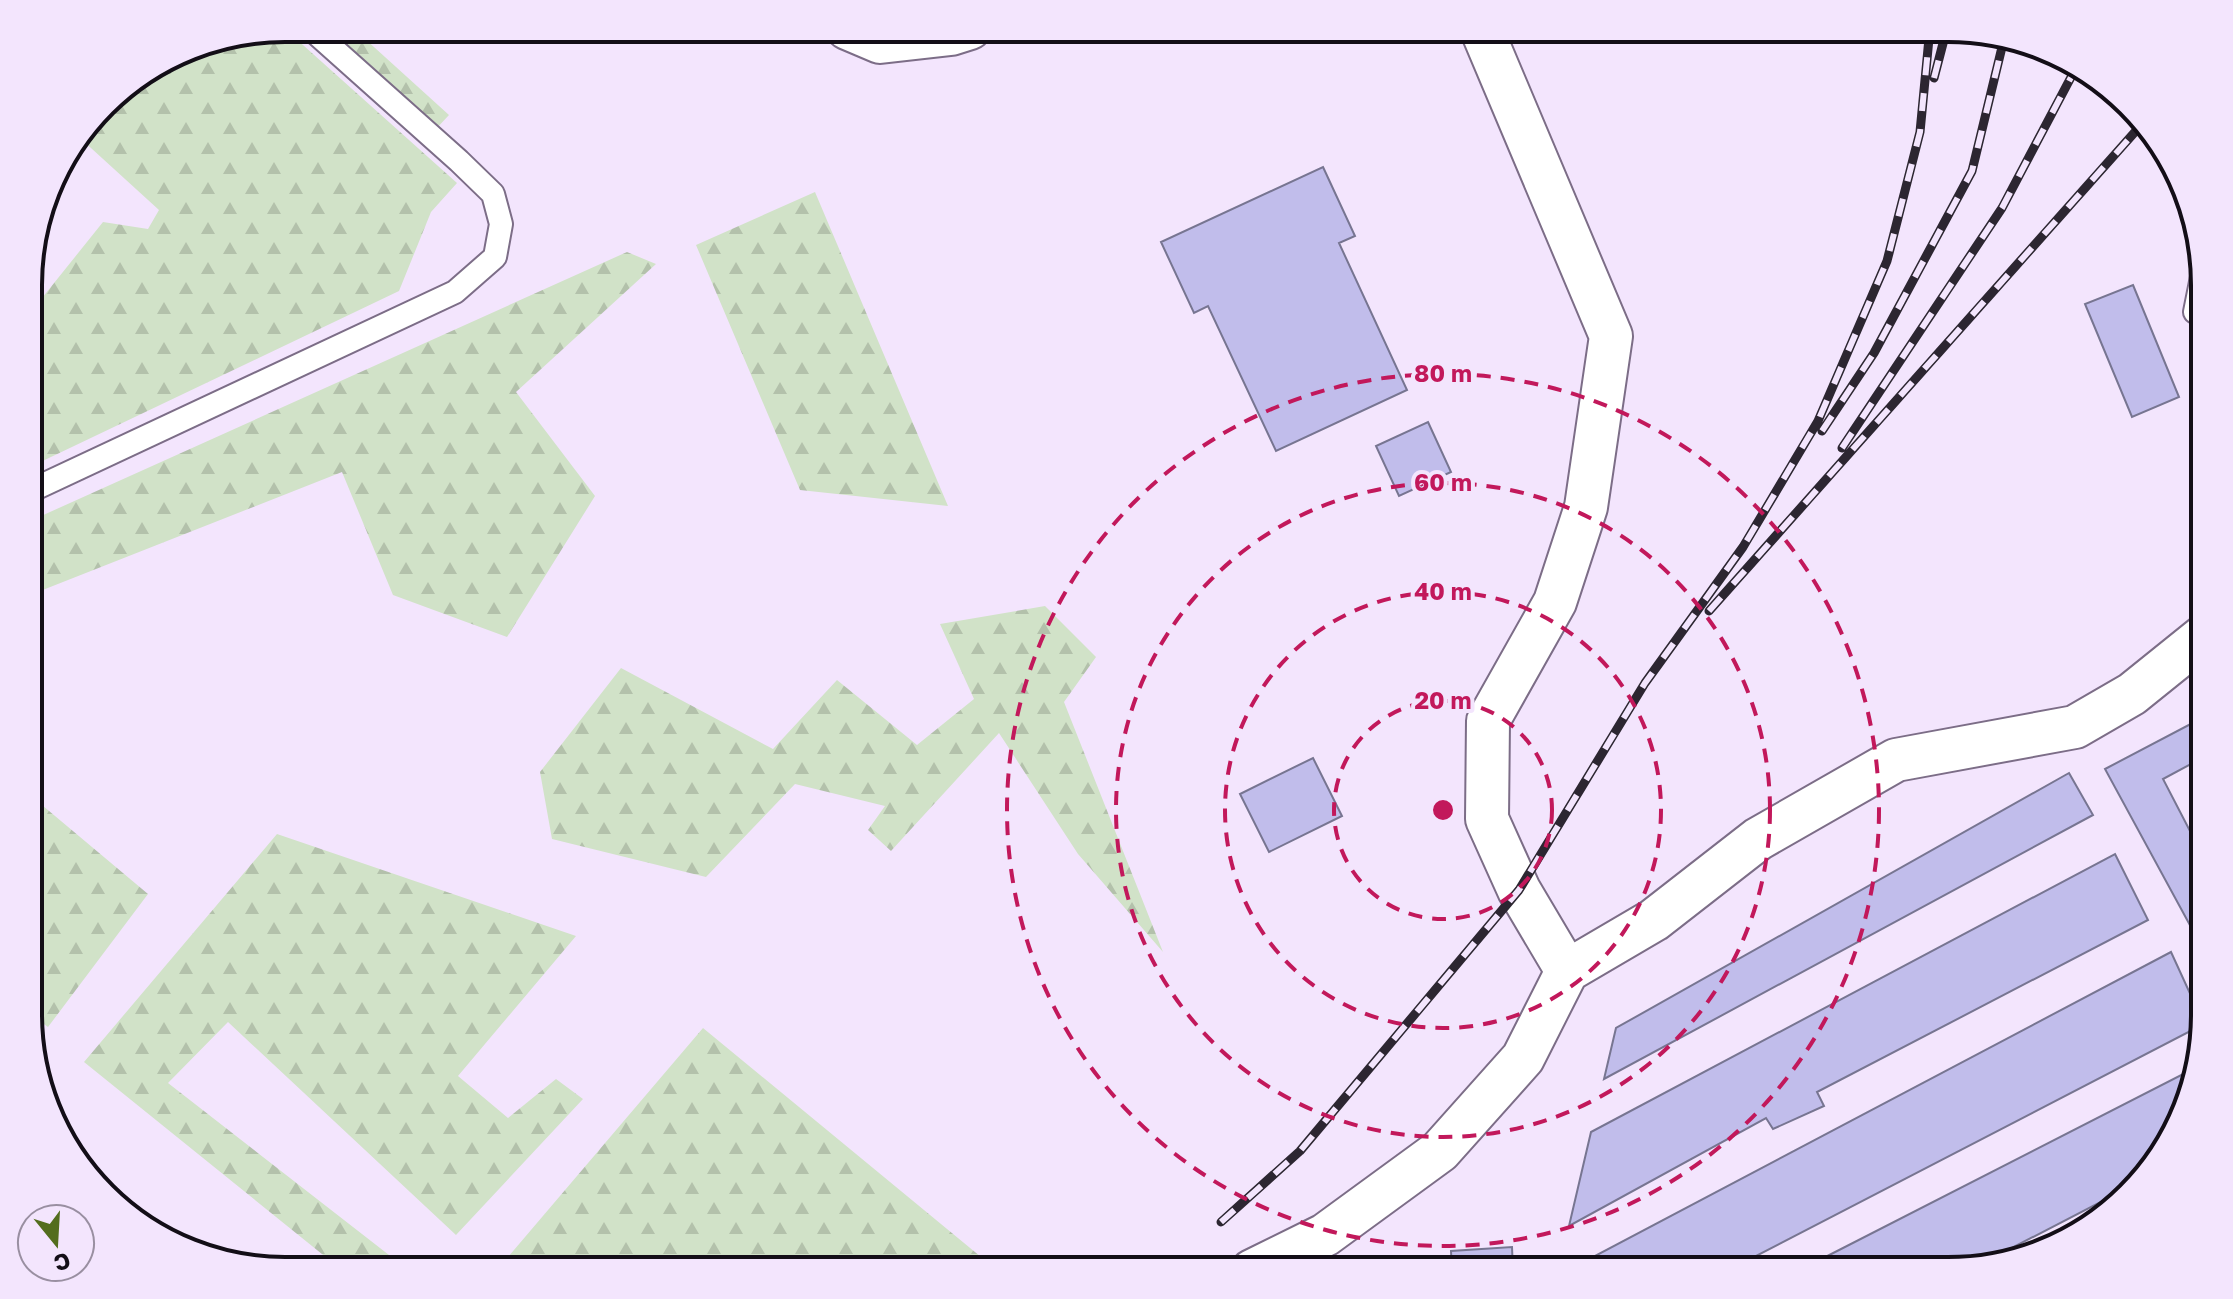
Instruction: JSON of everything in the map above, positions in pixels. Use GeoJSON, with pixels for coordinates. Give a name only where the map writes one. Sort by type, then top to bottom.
{"type":"FeatureCollection","features":[{"type":"Feature","properties":{"kind":"street"},"geometry":{"type":"LineString","coordinates":[[1487,42],[1611,336],[1586,507],[1555,602],[1488,721],[1487,819],[1519,890],[1567,971]]}},
{"type":"Feature","properties":{"kind":"street"},"geometry":{"type":"LineString","coordinates":[[1282,1256],[1325,1235],[1440,1151],[1523,1058],[1567,971],[1654,920],[1758,839],[1896,760],[2075,727],[2132,694],[2190,647]]}},
{"type":"Feature","properties":{"kind":"lane"},"geometry":{"type":"LineString","coordinates":[[42,485],[455,292],[495,257],[501,224],[493,194],[326,42]]}},
{"type":"Feature","properties":{"kind":"green space"},"geometry":{"type":"Polygon","coordinates":[[[300,42],[457,183],[431,212],[399,291],[42,461],[42,298],[103,222],[148,229],[159,210],[87,145],[125,102],[150,83],[192,60],[253,44],[300,42]]]}},
{"type":"Feature","properties":{"kind":"green space"},"geometry":{"type":"Polygon","coordinates":[[[338,42],[368,42],[449,115],[435,130],[338,42]]]}},
{"type":"Feature","properties":{"kind":"green space"},"geometry":{"type":"Polygon","coordinates":[[[815,192],[948,506],[800,490],[696,245],[815,192]]]}},
{"type":"Feature","properties":{"kind":"green space"},"geometry":{"type":"Polygon","coordinates":[[[627,252],[656,264],[516,392],[595,496],[507,637],[393,595],[342,472],[42,590],[42,516],[627,252]]]}},
{"type":"Feature","properties":{"kind":"green space"},"geometry":{"type":"Polygon","coordinates":[[[1045,606],[1096,657],[1064,702],[1163,952],[1078,854],[999,733],[891,851],[868,830],[885,806],[795,784],[706,877],[552,839],[540,772],[621,668],[773,749],[837,680],[917,745],[974,699],[940,624],[1045,606]]]}},
{"type":"Feature","properties":{"kind":"green space"},"geometry":{"type":"Polygon","coordinates":[[[42,805],[148,894],[48,1027],[43,1023],[42,1014],[42,805]]]}},
{"type":"Feature","properties":{"kind":"green space"},"geometry":{"type":"Polygon","coordinates":[[[277,834],[576,936],[458,1076],[508,1118],[556,1079],[583,1099],[456,1235],[228,1022],[168,1083],[389,1255],[387,1257],[326,1257],[84,1062],[277,834]]]}},
{"type":"Feature","properties":{"kind":"green space"},"geometry":{"type":"Polygon","coordinates":[[[703,1028],[981,1257],[508,1257],[703,1028]]]}},
{"type":"Feature","properties":{"kind":"building"},"geometry":{"type":"Polygon","coordinates":[[[1323,167],[1355,236],[1339,243],[1407,390],[1276,451],[1208,306],[1194,313],[1161,242],[1323,167]]]}},
{"type":"Feature","properties":{"kind":"building"},"geometry":{"type":"Polygon","coordinates":[[[2133,285],[2179,397],[2132,417],[2085,304],[2133,285]]]}},
{"type":"Feature","properties":{"kind":"building"},"geometry":{"type":"Polygon","coordinates":[[[1428,422],[1451,472],[1399,496],[1376,446],[1428,422]]]}},
{"type":"Feature","properties":{"kind":"building"},"geometry":{"type":"Polygon","coordinates":[[[2190,724],[2190,765],[2163,779],[2190,831],[2190,925],[2105,769],[2190,724]]]}},
{"type":"Feature","properties":{"kind":"building"},"geometry":{"type":"Polygon","coordinates":[[[1313,758],[1342,816],[1269,852],[1240,794],[1313,758]]]}},
{"type":"Feature","properties":{"kind":"building"},"geometry":{"type":"Polygon","coordinates":[[[2069,773],[2093,815],[1604,1079],[1616,1028],[2069,773]]]}},
{"type":"Feature","properties":{"kind":"building"},"geometry":{"type":"Polygon","coordinates":[[[2115,854],[2148,920],[1817,1092],[1824,1106],[1773,1129],[1766,1118],[1569,1226],[1591,1132],[2115,854]]]}},
{"type":"Feature","properties":{"kind":"building"},"geometry":{"type":"Polygon","coordinates":[[[2171,952],[2190,993],[2190,1031],[1756,1256],[1594,1256],[2171,952]]]}},
{"type":"Feature","properties":{"kind":"building"},"geometry":{"type":"Polygon","coordinates":[[[2183,1074],[2158,1136],[2120,1186],[2103,1201],[2013,1247],[1964,1256],[1827,1256],[2183,1074]]]}},
{"type":"Feature","properties":{"kind":"building"},"geometry":{"type":"Polygon","coordinates":[[[1512,1247],[1512,1256],[1451,1256],[1451,1251],[1512,1247]]]}},
{"type":"Feature","properties":{"kind":"railway"},"geometry":{"type":"LineString","coordinates":[[1221,1222],[1300,1151],[1519,890],[1645,683],[1743,547],[1818,421],[1887,261],[1920,132],[1929,42]]}},
{"type":"Feature","properties":{"kind":"railway"},"geometry":{"type":"LineString","coordinates":[[1934,78],[1943,42]]}},
{"type":"Feature","properties":{"kind":"railway"},"geometry":{"type":"LineString","coordinates":[[1822,431],[1874,353],[1972,171],[2002,48]]}},
{"type":"Feature","properties":{"kind":"railway"},"geometry":{"type":"LineString","coordinates":[[1842,448],[2002,208],[2072,76]]}},
{"type":"Feature","properties":{"kind":"railway"},"geometry":{"type":"LineString","coordinates":[[1709,611],[2136,131]]}}]}
